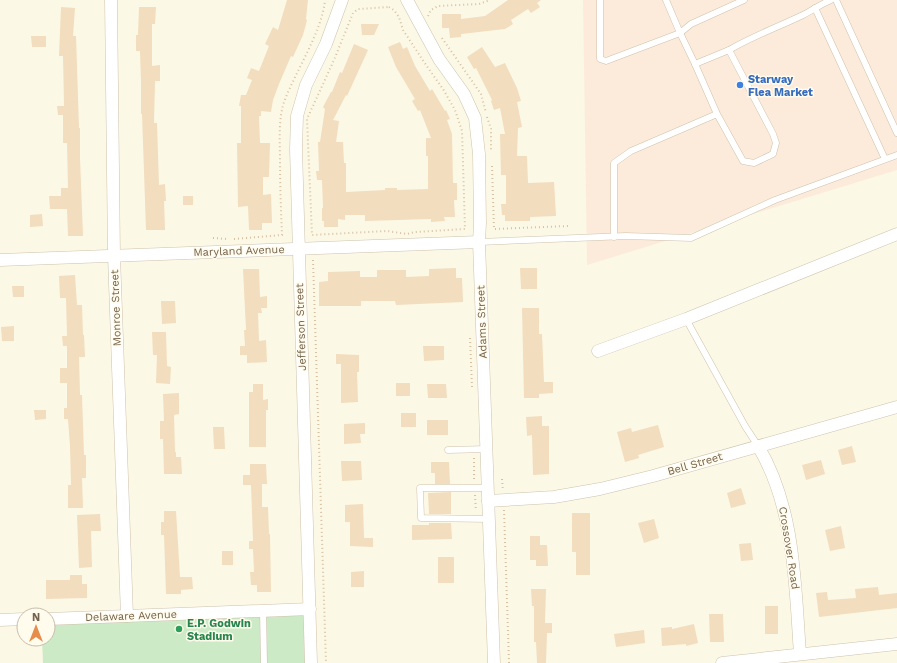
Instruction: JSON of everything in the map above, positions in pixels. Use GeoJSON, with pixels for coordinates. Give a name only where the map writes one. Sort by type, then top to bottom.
{"type":"FeatureCollection","features":[{"type":"Feature","properties":{"kind":"street","name":"Monroe Street"},"geometry":{"type":"LineString","coordinates":[[112,0],[114,256],[127,616]]}},
{"type":"Feature","properties":{"kind":"street","name":"Jefferson Street"},"geometry":{"type":"LineString","coordinates":[[312,663],[296,148],[298,116],[306,85],[326,44],[342,0]]}},
{"type":"Feature","properties":{"kind":"street","name":"Adams Street"},"geometry":{"type":"LineString","coordinates":[[407,0],[439,59],[464,94],[475,118],[479,154],[479,242],[494,663]]}},
{"type":"Feature","properties":{"kind":"street"},"geometry":{"type":"LineString","coordinates":[[598,351],[686,319],[897,234]]}},
{"type":"Feature","properties":{"kind":"street","name":"Maryland Avenue"},"geometry":{"type":"LineString","coordinates":[[0,260],[479,242]]}},
{"type":"Feature","properties":{"kind":"street","name":"Bell Street"},"geometry":{"type":"LineString","coordinates":[[488,501],[554,497],[600,489],[653,476],[897,407]]}},
{"type":"Feature","properties":{"kind":"street","name":"Crossover Road"},"geometry":{"type":"LineString","coordinates":[[758,446],[766,459],[784,509],[795,588],[800,654]]}},
{"type":"Feature","properties":{"kind":"street","name":"Delaware Avenue"},"geometry":{"type":"LineString","coordinates":[[56,619],[310,608]]}},
{"type":"Feature","properties":{"kind":"street"},"geometry":{"type":"LineString","coordinates":[[0,620],[16,619]]}},
{"type":"Feature","properties":{"kind":"street"},"geometry":{"type":"LineString","coordinates":[[722,663],[897,644]]}},
{"type":"Feature","properties":{"kind":"lane"},"geometry":{"type":"LineString","coordinates":[[600,0],[600,59],[606,61],[680,32],[691,24],[744,0]]}},
{"type":"Feature","properties":{"kind":"lane"},"geometry":{"type":"LineString","coordinates":[[666,0],[717,114],[743,161],[754,163],[773,154],[776,143],[773,134],[729,50]]}},
{"type":"Feature","properties":{"kind":"lane"},"geometry":{"type":"LineString","coordinates":[[695,64],[804,15],[824,1],[831,0]]}},
{"type":"Feature","properties":{"kind":"lane"},"geometry":{"type":"LineString","coordinates":[[836,0],[897,133]]}},
{"type":"Feature","properties":{"kind":"lane"},"geometry":{"type":"LineString","coordinates":[[815,8],[885,159]]}},
{"type":"Feature","properties":{"kind":"lane"},"geometry":{"type":"LineString","coordinates":[[614,237],[614,163],[631,151],[717,114]]}},
{"type":"Feature","properties":{"kind":"lane"},"geometry":{"type":"LineString","coordinates":[[479,242],[614,237],[691,238],[775,200],[897,155]]}},
{"type":"Feature","properties":{"kind":"lane"},"geometry":{"type":"LineString","coordinates":[[686,319],[745,426],[758,446]]}},
{"type":"Feature","properties":{"kind":"lane"},"geometry":{"type":"LineString","coordinates":[[448,450],[487,449]]}},
{"type":"Feature","properties":{"kind":"lane"},"geometry":{"type":"LineString","coordinates":[[488,488],[420,488],[421,518],[489,518]]}},
{"type":"Feature","properties":{"kind":"lane"},"geometry":{"type":"LineString","coordinates":[[263,610],[264,663]]}},
{"type":"Feature","properties":{"kind":"path"},"geometry":{"type":"LineString","coordinates":[[213,238],[231,239],[282,235],[279,136],[281,119],[284,103],[315,34],[324,8],[325,0]]}},
{"type":"Feature","properties":{"kind":"path"},"geometry":{"type":"LineString","coordinates":[[389,7],[394,10],[399,17],[403,30],[443,89],[455,110],[462,131],[464,229],[415,232],[407,234],[387,231],[312,235],[307,119],[334,60],[349,19],[352,13],[358,9],[389,7]]}},
{"type":"Feature","properties":{"kind":"path"},"geometry":{"type":"LineString","coordinates":[[320,260],[312,260],[326,663]]}},
{"type":"Feature","properties":{"kind":"path"},"geometry":{"type":"LineString","coordinates":[[470,336],[472,392]]}},
{"type":"Feature","properties":{"kind":"path"},"geometry":{"type":"LineString","coordinates":[[474,450],[476,518]]}},
{"type":"Feature","properties":{"kind":"path"},"geometry":{"type":"LineString","coordinates":[[502,479],[509,663]]}},
{"type":"Feature","properties":{"kind":"shaded area","name":"Starway Flea Market"},"geometry":{"type":"Polygon","coordinates":[[[583,0],[897,0],[897,170],[587,265],[583,0]]]}},
{"type":"Feature","properties":{"kind":"green space","name":"E.P. Godwin Stadium"},"geometry":{"type":"Polygon","coordinates":[[[310,609],[311,663],[43,663],[42,647],[56,647],[56,619],[310,609]]]}},
{"type":"Feature","properties":{"kind":"building"},"geometry":{"type":"Polygon","coordinates":[[[287,0],[308,0],[307,20],[303,35],[293,57],[291,56],[279,84],[273,100],[271,112],[261,111],[261,116],[259,116],[260,143],[270,143],[269,177],[263,177],[263,195],[271,194],[272,223],[262,223],[262,230],[249,230],[248,206],[238,207],[237,143],[241,143],[241,106],[239,106],[241,95],[246,95],[252,80],[247,78],[251,68],[259,71],[269,46],[265,44],[273,27],[278,30],[287,0]]]}},
{"type":"Feature","properties":{"kind":"building"},"geometry":{"type":"Polygon","coordinates":[[[508,0],[541,0],[537,3],[540,7],[531,13],[528,9],[511,20],[513,24],[505,29],[461,34],[461,37],[450,38],[449,28],[442,28],[442,14],[461,14],[461,19],[485,16],[508,0]]]}},
{"type":"Feature","properties":{"kind":"building"},"geometry":{"type":"Polygon","coordinates":[[[61,7],[75,8],[73,36],[76,36],[83,236],[68,236],[67,209],[50,209],[49,196],[61,196],[61,188],[68,188],[67,143],[63,143],[63,115],[58,115],[57,106],[64,106],[63,56],[59,56],[61,7]]]}},
{"type":"Feature","properties":{"kind":"building"},"geometry":{"type":"Polygon","coordinates":[[[139,7],[156,7],[155,24],[152,24],[152,66],[160,65],[160,81],[155,81],[154,123],[157,123],[159,185],[165,184],[165,230],[146,230],[140,51],[136,51],[139,7]]]}},
{"type":"Feature","properties":{"kind":"building"},"geometry":{"type":"Polygon","coordinates":[[[361,24],[379,24],[374,35],[362,35],[361,24]]]}},
{"type":"Feature","properties":{"kind":"building"},"geometry":{"type":"Polygon","coordinates":[[[31,36],[46,36],[46,47],[32,47],[31,36]]]}},
{"type":"Feature","properties":{"kind":"building"},"geometry":{"type":"Polygon","coordinates":[[[400,42],[403,49],[407,47],[415,66],[430,91],[432,89],[445,111],[446,110],[450,119],[447,120],[452,134],[453,183],[457,183],[457,200],[454,200],[455,217],[444,217],[445,221],[431,222],[431,219],[365,221],[365,215],[345,215],[345,220],[338,219],[338,227],[324,227],[324,221],[322,221],[322,180],[317,180],[316,171],[319,171],[318,142],[320,142],[325,109],[323,107],[332,92],[340,72],[342,73],[354,44],[368,50],[347,96],[346,95],[333,120],[339,121],[336,142],[343,142],[344,163],[346,163],[346,192],[385,190],[385,188],[397,188],[397,190],[428,189],[428,156],[426,156],[426,138],[431,138],[420,110],[418,111],[412,101],[415,99],[396,67],[388,47],[400,42]]]}},
{"type":"Feature","properties":{"kind":"building"},"geometry":{"type":"Polygon","coordinates":[[[482,47],[495,67],[505,63],[517,88],[521,101],[517,102],[522,127],[518,128],[517,156],[527,156],[528,183],[554,182],[556,216],[530,217],[530,221],[505,221],[505,215],[502,215],[501,204],[506,204],[506,175],[501,175],[500,134],[505,134],[500,108],[494,110],[492,100],[476,68],[474,69],[467,57],[482,47]]]}},
{"type":"Feature","properties":{"kind":"building"},"geometry":{"type":"Polygon","coordinates":[[[183,196],[193,196],[193,205],[183,205],[183,196]]]}},
{"type":"Feature","properties":{"kind":"building"},"geometry":{"type":"Polygon","coordinates":[[[42,214],[43,226],[30,227],[30,215],[42,214]]]}},
{"type":"Feature","properties":{"kind":"building"},"geometry":{"type":"Polygon","coordinates":[[[456,268],[456,278],[462,278],[463,302],[396,305],[395,301],[361,301],[361,306],[319,306],[319,282],[328,281],[328,272],[360,271],[360,277],[377,277],[377,270],[406,270],[406,277],[429,276],[429,269],[456,268]]]}},
{"type":"Feature","properties":{"kind":"building"},"geometry":{"type":"Polygon","coordinates":[[[520,268],[537,268],[537,289],[521,289],[520,268]]]}},
{"type":"Feature","properties":{"kind":"building"},"geometry":{"type":"Polygon","coordinates":[[[243,269],[259,269],[260,297],[267,296],[267,308],[261,308],[262,313],[258,313],[259,341],[266,340],[267,362],[247,363],[247,355],[240,355],[240,346],[245,346],[244,330],[246,330],[243,269]]]}},
{"type":"Feature","properties":{"kind":"building"},"geometry":{"type":"Polygon","coordinates":[[[75,275],[77,305],[82,305],[85,357],[79,357],[84,455],[86,455],[86,478],[82,478],[83,508],[68,508],[68,485],[71,485],[70,446],[68,419],[64,419],[64,408],[67,408],[67,383],[60,383],[60,368],[67,368],[67,346],[63,346],[62,336],[67,336],[66,298],[60,298],[59,276],[75,275]]]}},
{"type":"Feature","properties":{"kind":"building"},"geometry":{"type":"Polygon","coordinates":[[[12,286],[24,286],[24,297],[13,297],[12,286]]]}},
{"type":"Feature","properties":{"kind":"building"},"geometry":{"type":"Polygon","coordinates":[[[161,301],[175,301],[176,323],[162,324],[161,301]]]}},
{"type":"Feature","properties":{"kind":"building"},"geometry":{"type":"Polygon","coordinates":[[[522,308],[539,308],[539,334],[542,334],[544,382],[553,382],[553,393],[539,394],[539,398],[524,398],[522,308]]]}},
{"type":"Feature","properties":{"kind":"building"},"geometry":{"type":"Polygon","coordinates":[[[14,326],[14,341],[2,341],[1,327],[14,326]]]}},
{"type":"Feature","properties":{"kind":"building"},"geometry":{"type":"Polygon","coordinates":[[[152,332],[166,332],[167,366],[171,367],[170,384],[156,383],[157,355],[153,355],[152,332]]]}},
{"type":"Feature","properties":{"kind":"building"},"geometry":{"type":"Polygon","coordinates":[[[423,346],[444,346],[444,360],[424,361],[423,346]]]}},
{"type":"Feature","properties":{"kind":"building"},"geometry":{"type":"Polygon","coordinates":[[[336,354],[359,355],[359,372],[357,372],[358,402],[341,403],[341,364],[336,364],[336,354]]]}},
{"type":"Feature","properties":{"kind":"building"},"geometry":{"type":"Polygon","coordinates":[[[396,383],[410,383],[410,396],[396,396],[396,383]]]}},
{"type":"Feature","properties":{"kind":"building"},"geometry":{"type":"Polygon","coordinates":[[[253,384],[263,384],[263,400],[268,399],[268,410],[266,410],[266,447],[249,447],[249,392],[253,392],[253,384]]]}},
{"type":"Feature","properties":{"kind":"building"},"geometry":{"type":"Polygon","coordinates":[[[427,384],[446,384],[447,398],[428,398],[427,384]]]}},
{"type":"Feature","properties":{"kind":"building"},"geometry":{"type":"Polygon","coordinates":[[[179,393],[179,414],[174,415],[175,452],[176,457],[181,457],[182,474],[164,474],[163,439],[160,439],[160,421],[164,421],[163,394],[179,393]]]}},
{"type":"Feature","properties":{"kind":"building"},"geometry":{"type":"Polygon","coordinates":[[[34,410],[46,410],[46,419],[35,420],[34,410]]]}},
{"type":"Feature","properties":{"kind":"building"},"geometry":{"type":"Polygon","coordinates":[[[401,413],[416,413],[416,427],[401,427],[401,413]]]}},
{"type":"Feature","properties":{"kind":"building"},"geometry":{"type":"Polygon","coordinates":[[[542,416],[542,426],[549,426],[549,474],[533,475],[532,435],[527,436],[526,417],[542,416]]]}},
{"type":"Feature","properties":{"kind":"building"},"geometry":{"type":"Polygon","coordinates":[[[427,420],[448,420],[448,435],[427,435],[427,420]]]}},
{"type":"Feature","properties":{"kind":"building"},"geometry":{"type":"Polygon","coordinates":[[[365,423],[365,434],[360,434],[361,443],[344,444],[344,424],[365,423]]]}},
{"type":"Feature","properties":{"kind":"building"},"geometry":{"type":"Polygon","coordinates":[[[658,425],[664,447],[638,455],[639,458],[625,462],[617,432],[631,428],[632,432],[658,425]]]}},
{"type":"Feature","properties":{"kind":"building"},"geometry":{"type":"Polygon","coordinates":[[[213,427],[224,427],[225,449],[214,449],[213,427]]]}},
{"type":"Feature","properties":{"kind":"building"},"geometry":{"type":"Polygon","coordinates":[[[852,446],[856,462],[842,465],[838,450],[852,446]]]}},
{"type":"Feature","properties":{"kind":"building"},"geometry":{"type":"Polygon","coordinates":[[[821,460],[825,474],[806,480],[802,465],[821,460]]]}},
{"type":"Feature","properties":{"kind":"building"},"geometry":{"type":"Polygon","coordinates":[[[341,461],[361,461],[362,480],[342,481],[341,461]]]}},
{"type":"Feature","properties":{"kind":"building"},"geometry":{"type":"Polygon","coordinates":[[[431,462],[449,462],[450,484],[435,484],[435,473],[431,473],[431,462]]]}},
{"type":"Feature","properties":{"kind":"building"},"geometry":{"type":"Polygon","coordinates":[[[250,464],[266,464],[267,484],[262,484],[262,507],[268,507],[271,592],[257,592],[257,585],[251,585],[250,572],[254,572],[253,549],[249,549],[249,541],[253,541],[251,485],[243,485],[243,475],[250,475],[250,464]]]}},
{"type":"Feature","properties":{"kind":"building"},"geometry":{"type":"Polygon","coordinates":[[[741,488],[746,504],[731,508],[727,493],[741,488]]]}},
{"type":"Feature","properties":{"kind":"building"},"geometry":{"type":"Polygon","coordinates":[[[451,492],[451,514],[429,514],[428,493],[451,492]]]}},
{"type":"Feature","properties":{"kind":"building"},"geometry":{"type":"Polygon","coordinates":[[[363,504],[364,538],[373,538],[373,547],[350,546],[350,522],[345,522],[345,505],[363,504]]]}},
{"type":"Feature","properties":{"kind":"building"},"geometry":{"type":"Polygon","coordinates":[[[164,511],[176,511],[180,577],[192,577],[193,589],[181,590],[181,594],[166,594],[164,535],[161,535],[161,522],[164,522],[164,511]]]}},
{"type":"Feature","properties":{"kind":"building"},"geometry":{"type":"Polygon","coordinates":[[[572,513],[590,513],[590,575],[576,575],[576,552],[572,552],[572,513]]]}},
{"type":"Feature","properties":{"kind":"building"},"geometry":{"type":"Polygon","coordinates":[[[100,514],[101,531],[91,531],[92,567],[79,568],[77,515],[100,514]]]}},
{"type":"Feature","properties":{"kind":"building"},"geometry":{"type":"Polygon","coordinates":[[[654,519],[659,538],[644,543],[638,523],[654,519]]]}},
{"type":"Feature","properties":{"kind":"building"},"geometry":{"type":"Polygon","coordinates":[[[429,523],[451,523],[452,539],[412,540],[412,525],[429,525],[429,523]]]}},
{"type":"Feature","properties":{"kind":"building"},"geometry":{"type":"Polygon","coordinates":[[[841,526],[845,548],[830,551],[825,530],[841,526]]]}},
{"type":"Feature","properties":{"kind":"building"},"geometry":{"type":"Polygon","coordinates":[[[530,536],[540,536],[540,545],[547,545],[548,566],[536,566],[536,560],[530,560],[530,536]]]}},
{"type":"Feature","properties":{"kind":"building"},"geometry":{"type":"Polygon","coordinates":[[[751,543],[753,560],[741,561],[739,544],[751,543]]]}},
{"type":"Feature","properties":{"kind":"building"},"geometry":{"type":"Polygon","coordinates":[[[222,551],[233,551],[233,565],[222,565],[222,551]]]}},
{"type":"Feature","properties":{"kind":"building"},"geometry":{"type":"Polygon","coordinates":[[[438,557],[454,557],[454,583],[438,583],[438,557]]]}},
{"type":"Feature","properties":{"kind":"building"},"geometry":{"type":"Polygon","coordinates":[[[364,571],[364,587],[351,587],[351,572],[364,571]]]}},
{"type":"Feature","properties":{"kind":"building"},"geometry":{"type":"Polygon","coordinates":[[[70,575],[82,575],[82,584],[87,584],[87,598],[46,599],[46,580],[70,580],[70,575]]]}},
{"type":"Feature","properties":{"kind":"building"},"geometry":{"type":"Polygon","coordinates":[[[878,587],[879,595],[897,593],[897,608],[819,617],[816,593],[827,592],[828,600],[856,598],[855,589],[878,587]]]}},
{"type":"Feature","properties":{"kind":"building"},"geometry":{"type":"Polygon","coordinates":[[[531,589],[546,589],[545,623],[552,623],[552,633],[547,633],[546,663],[537,663],[536,642],[534,642],[534,606],[532,606],[531,589]]]}},
{"type":"Feature","properties":{"kind":"building"},"geometry":{"type":"Polygon","coordinates":[[[765,606],[778,606],[778,634],[765,634],[765,606]]]}},
{"type":"Feature","properties":{"kind":"building"},"geometry":{"type":"Polygon","coordinates":[[[709,614],[723,614],[724,642],[710,642],[709,614]]]}},
{"type":"Feature","properties":{"kind":"building"},"geometry":{"type":"Polygon","coordinates":[[[694,624],[698,643],[686,646],[686,644],[662,646],[661,628],[672,627],[672,629],[694,624]]]}},
{"type":"Feature","properties":{"kind":"building"},"geometry":{"type":"Polygon","coordinates":[[[644,630],[645,643],[616,647],[614,634],[644,630]]]}},
{"type":"Feature","properties":{"kind":"place","name":"Starway Flea Market"},"geometry":{"type":"Point","coordinates":[740,85]}},
{"type":"Feature","properties":{"kind":"place","name":"E.P. Godwin Stadium"},"geometry":{"type":"Point","coordinates":[179,629]}}]}
